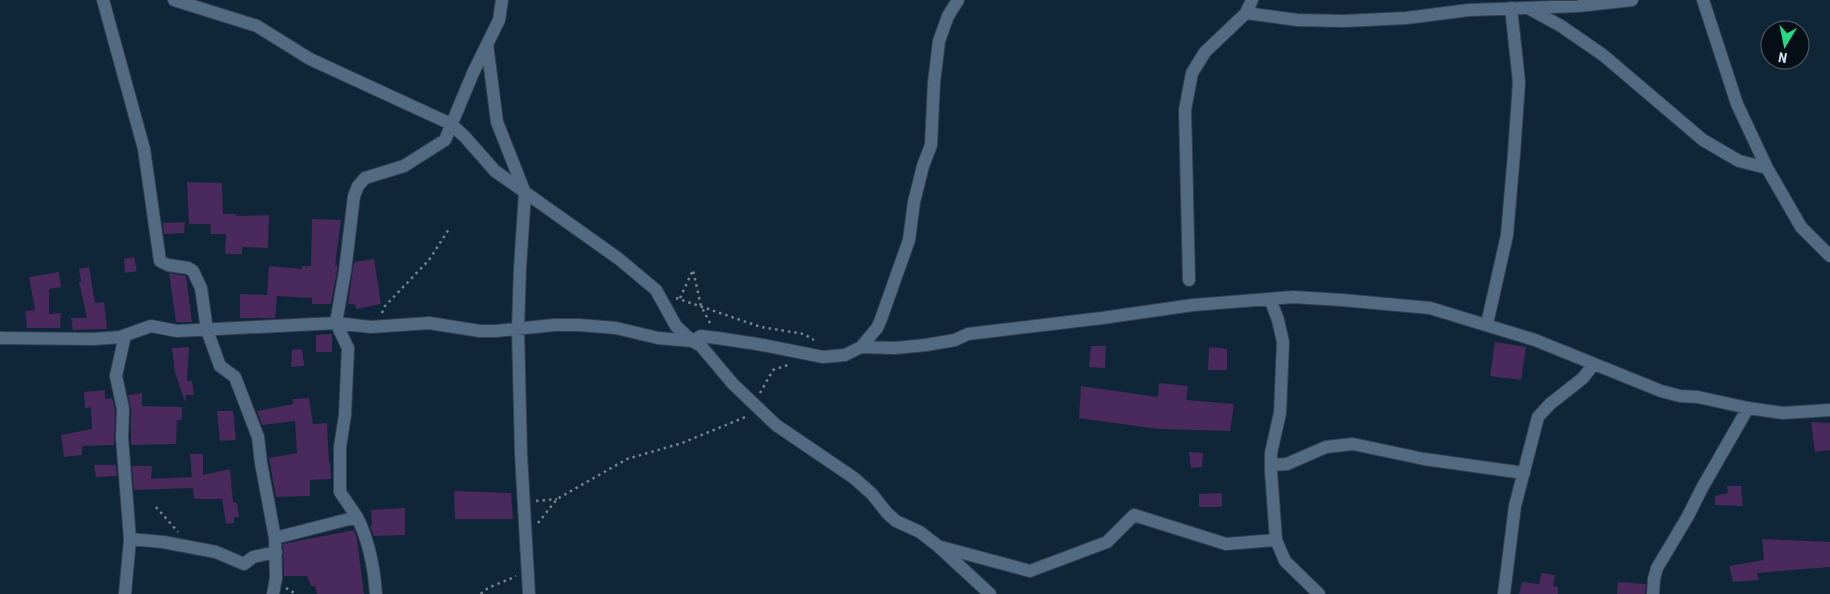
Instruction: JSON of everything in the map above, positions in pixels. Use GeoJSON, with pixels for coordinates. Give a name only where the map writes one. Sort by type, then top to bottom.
{"type":"FeatureCollection","features":[{"type":"Feature","properties":{"kind":"street"},"geometry":{"type":"LineString","coordinates":[[103,0],[144,149],[160,261],[168,265],[188,268],[193,271],[201,288],[207,330],[220,366],[235,377],[258,437],[275,538],[276,578],[273,594]]}},
{"type":"Feature","properties":{"kind":"street"},"geometry":{"type":"LineString","coordinates":[[174,0],[258,26],[310,59],[451,124],[465,137],[494,171],[619,259],[656,290],[676,326],[692,341],[701,346],[720,370],[776,425],[854,478],[872,494],[896,521],[920,532],[990,594]]}},
{"type":"Feature","properties":{"kind":"street"},"geometry":{"type":"LineString","coordinates":[[376,594],[375,576],[367,537],[340,492],[340,447],[348,348],[336,323],[345,271],[350,217],[358,186],[365,178],[404,166],[445,140],[473,73],[499,20],[502,0]]}},
{"type":"Feature","properties":{"kind":"street"},"geometry":{"type":"LineString","coordinates":[[0,338],[94,339],[124,335],[151,326],[178,331],[336,323],[377,326],[429,323],[480,331],[518,329],[554,324],[579,324],[616,328],[658,338],[692,341],[701,336],[757,344],[824,357],[845,355],[861,347],[877,328],[909,240],[914,202],[923,166],[931,145],[934,83],[940,41],[948,16],[958,0]]}},
{"type":"Feature","properties":{"kind":"street"},"geometry":{"type":"LineString","coordinates":[[1189,280],[1185,110],[1192,73],[1205,52],[1246,13],[1252,0]]}},
{"type":"Feature","properties":{"kind":"street"},"geometry":{"type":"LineString","coordinates":[[1246,13],[1297,20],[1344,21],[1406,18],[1469,10],[1578,6],[1632,0]]}},
{"type":"Feature","properties":{"kind":"street"},"geometry":{"type":"LineString","coordinates":[[1703,0],[1737,104],[1767,168],[1801,227],[1830,256]]}},
{"type":"Feature","properties":{"kind":"street"},"geometry":{"type":"LineString","coordinates":[[1486,324],[1507,235],[1514,154],[1519,82],[1510,8]]}},
{"type":"Feature","properties":{"kind":"street"},"geometry":{"type":"LineString","coordinates":[[1527,8],[1561,26],[1604,55],[1702,140],[1739,161],[1767,168]]}},
{"type":"Feature","properties":{"kind":"street"},"geometry":{"type":"LineString","coordinates":[[488,44],[497,122],[525,193],[518,329],[529,594]]}},
{"type":"Feature","properties":{"kind":"street"},"geometry":{"type":"LineString","coordinates":[[861,347],[894,348],[926,345],[956,340],[968,334],[989,331],[1193,305],[1293,297],[1430,308],[1535,340],[1661,391],[1680,396],[1698,397],[1748,408],[1783,413],[1830,410]]}},
{"type":"Feature","properties":{"kind":"street"},"geometry":{"type":"LineString","coordinates":[[1270,299],[1278,320],[1283,342],[1280,413],[1271,453],[1276,540],[1285,561],[1319,594]]}},
{"type":"Feature","properties":{"kind":"street"},"geometry":{"type":"LineString","coordinates":[[124,335],[116,376],[123,409],[122,438],[130,539],[126,594]]}},
{"type":"Feature","properties":{"kind":"street"},"geometry":{"type":"LineString","coordinates":[[1504,594],[1515,506],[1538,417],[1550,404],[1583,378],[1594,364]]}},
{"type":"Feature","properties":{"kind":"street"},"geometry":{"type":"LineString","coordinates":[[1653,594],[1657,568],[1748,408]]}},
{"type":"Feature","properties":{"kind":"street"},"geometry":{"type":"LineString","coordinates":[[1271,465],[1287,464],[1326,447],[1353,444],[1424,459],[1524,472]]}},
{"type":"Feature","properties":{"kind":"street"},"geometry":{"type":"LineString","coordinates":[[938,546],[1030,572],[1107,542],[1134,514],[1226,544],[1276,540]]}},
{"type":"Feature","properties":{"kind":"street"},"geometry":{"type":"LineString","coordinates":[[275,538],[357,518]]}},
{"type":"Feature","properties":{"kind":"street"},"geometry":{"type":"LineString","coordinates":[[130,539],[163,542],[216,552],[244,564],[253,557],[276,552]]}},
{"type":"Feature","properties":{"kind":"path"},"geometry":{"type":"LineString","coordinates":[[377,326],[385,306],[429,260],[449,229]]}},
{"type":"Feature","properties":{"kind":"path"},"geometry":{"type":"LineString","coordinates":[[671,317],[693,270],[701,306],[717,338]]}},
{"type":"Feature","properties":{"kind":"path"},"geometry":{"type":"LineString","coordinates":[[656,290],[761,327]]}},
{"type":"Feature","properties":{"kind":"path"},"geometry":{"type":"LineString","coordinates":[[526,538],[557,499],[627,459],[682,443],[761,411],[759,394],[773,370],[789,364]]}},
{"type":"Feature","properties":{"kind":"path"},"geometry":{"type":"LineString","coordinates":[[524,503],[557,499]]}},
{"type":"Feature","properties":{"kind":"path"},"geometry":{"type":"LineString","coordinates":[[156,508],[193,547]]}},
{"type":"Feature","properties":{"kind":"path"},"geometry":{"type":"LineString","coordinates":[[481,594],[484,590],[504,583],[528,570]]}},
{"type":"Feature","properties":{"kind":"building"},"geometry":{"type":"Polygon","coordinates":[[[187,182],[222,183],[223,214],[237,214],[236,216],[269,215],[268,248],[242,247],[242,254],[225,254],[226,234],[211,234],[210,224],[189,224],[187,182]]]}},
{"type":"Feature","properties":{"kind":"building"},"geometry":{"type":"Polygon","coordinates":[[[312,219],[341,220],[335,266],[338,265],[331,304],[312,304],[312,298],[277,296],[275,318],[240,318],[240,294],[267,295],[269,266],[302,269],[302,266],[311,266],[312,219]]]}},
{"type":"Feature","properties":{"kind":"building"},"geometry":{"type":"Polygon","coordinates":[[[185,222],[184,233],[164,234],[163,223],[185,222]]]}},
{"type":"Feature","properties":{"kind":"building"},"geometry":{"type":"Polygon","coordinates":[[[134,257],[137,271],[125,273],[124,259],[134,257]]]}},
{"type":"Feature","properties":{"kind":"building"},"geometry":{"type":"Polygon","coordinates":[[[374,259],[381,304],[356,309],[355,304],[348,304],[354,262],[374,259]]]}},
{"type":"Feature","properties":{"kind":"building"},"geometry":{"type":"Polygon","coordinates":[[[89,267],[95,303],[104,302],[107,329],[73,330],[71,318],[87,318],[79,282],[81,282],[79,269],[89,267]]]}},
{"type":"Feature","properties":{"kind":"building"},"geometry":{"type":"Polygon","coordinates":[[[59,272],[61,287],[49,289],[49,314],[61,313],[60,328],[27,328],[25,311],[35,310],[29,277],[59,272]]]}},
{"type":"Feature","properties":{"kind":"building"},"geometry":{"type":"Polygon","coordinates":[[[169,273],[186,276],[192,322],[176,322],[169,273]]]}},
{"type":"Feature","properties":{"kind":"building"},"geometry":{"type":"Polygon","coordinates":[[[332,334],[332,352],[316,352],[316,335],[332,334]]]}},
{"type":"Feature","properties":{"kind":"building"},"geometry":{"type":"Polygon","coordinates":[[[1495,342],[1526,347],[1521,380],[1490,376],[1495,342]]]}},
{"type":"Feature","properties":{"kind":"building"},"geometry":{"type":"Polygon","coordinates":[[[1091,346],[1106,346],[1105,368],[1089,367],[1091,346]]]}},
{"type":"Feature","properties":{"kind":"building"},"geometry":{"type":"Polygon","coordinates":[[[189,347],[187,381],[192,381],[194,395],[186,395],[185,402],[175,372],[172,348],[189,347]]]}},
{"type":"Feature","properties":{"kind":"building"},"geometry":{"type":"Polygon","coordinates":[[[1209,347],[1227,349],[1227,370],[1208,370],[1209,347]]]}},
{"type":"Feature","properties":{"kind":"building"},"geometry":{"type":"Polygon","coordinates":[[[302,349],[304,366],[291,367],[292,350],[302,349]]]}},
{"type":"Feature","properties":{"kind":"building"},"geometry":{"type":"Polygon","coordinates":[[[1159,383],[1188,386],[1186,400],[1234,404],[1230,431],[1158,429],[1079,418],[1081,386],[1158,397],[1159,383]]]}},
{"type":"Feature","properties":{"kind":"building"},"geometry":{"type":"Polygon","coordinates":[[[105,390],[105,399],[112,398],[115,410],[114,445],[82,446],[82,455],[64,457],[61,435],[92,429],[91,407],[85,408],[84,392],[105,390]]]}},
{"type":"Feature","properties":{"kind":"building"},"geometry":{"type":"Polygon","coordinates":[[[142,393],[142,406],[182,407],[182,420],[177,420],[176,444],[131,445],[131,409],[128,395],[142,393]]]}},
{"type":"Feature","properties":{"kind":"building"},"geometry":{"type":"Polygon","coordinates":[[[309,398],[313,424],[327,423],[331,479],[310,480],[310,496],[276,497],[269,458],[297,453],[295,421],[262,425],[257,411],[293,404],[293,399],[309,398]]]}},
{"type":"Feature","properties":{"kind":"building"},"geometry":{"type":"Polygon","coordinates":[[[217,411],[233,411],[236,440],[220,441],[217,411]]]}},
{"type":"Feature","properties":{"kind":"building"},"geometry":{"type":"Polygon","coordinates":[[[1811,422],[1830,423],[1830,450],[1815,452],[1811,422]]]}},
{"type":"Feature","properties":{"kind":"building"},"geometry":{"type":"Polygon","coordinates":[[[1189,452],[1203,453],[1202,467],[1191,468],[1189,452]]]}},
{"type":"Feature","properties":{"kind":"building"},"geometry":{"type":"Polygon","coordinates":[[[190,454],[203,454],[203,475],[230,469],[233,502],[237,503],[239,517],[234,517],[234,523],[226,524],[222,499],[194,499],[193,488],[134,490],[132,466],[152,466],[151,479],[192,477],[190,454]]]}},
{"type":"Feature","properties":{"kind":"building"},"geometry":{"type":"Polygon","coordinates":[[[94,465],[116,465],[117,476],[96,477],[94,465]]]}},
{"type":"Feature","properties":{"kind":"building"},"geometry":{"type":"Polygon","coordinates":[[[1727,486],[1741,486],[1743,506],[1715,505],[1715,496],[1728,493],[1727,486]]]}},
{"type":"Feature","properties":{"kind":"building"},"geometry":{"type":"Polygon","coordinates":[[[454,491],[511,493],[513,519],[455,519],[454,491]]]}},
{"type":"Feature","properties":{"kind":"building"},"geometry":{"type":"Polygon","coordinates":[[[1222,493],[1222,507],[1199,507],[1199,494],[1222,493]]]}},
{"type":"Feature","properties":{"kind":"building"},"geometry":{"type":"Polygon","coordinates":[[[405,508],[405,535],[374,536],[370,527],[372,526],[371,510],[405,508]]]}},
{"type":"Feature","properties":{"kind":"building"},"geometry":{"type":"Polygon","coordinates":[[[354,530],[357,539],[364,594],[317,594],[315,586],[311,586],[307,576],[284,576],[283,544],[354,530]]]}},
{"type":"Feature","properties":{"kind":"building"},"geometry":{"type":"Polygon","coordinates":[[[1762,539],[1830,542],[1830,567],[1757,573],[1759,580],[1733,582],[1729,566],[1764,560],[1762,539]]]}},
{"type":"Feature","properties":{"kind":"building"},"geometry":{"type":"Polygon","coordinates":[[[1542,573],[1555,575],[1553,586],[1558,587],[1558,594],[1519,594],[1522,582],[1539,584],[1542,573]]]}},
{"type":"Feature","properties":{"kind":"building"},"geometry":{"type":"Polygon","coordinates":[[[1618,582],[1646,584],[1645,594],[1617,594],[1618,582]]]}}]}
